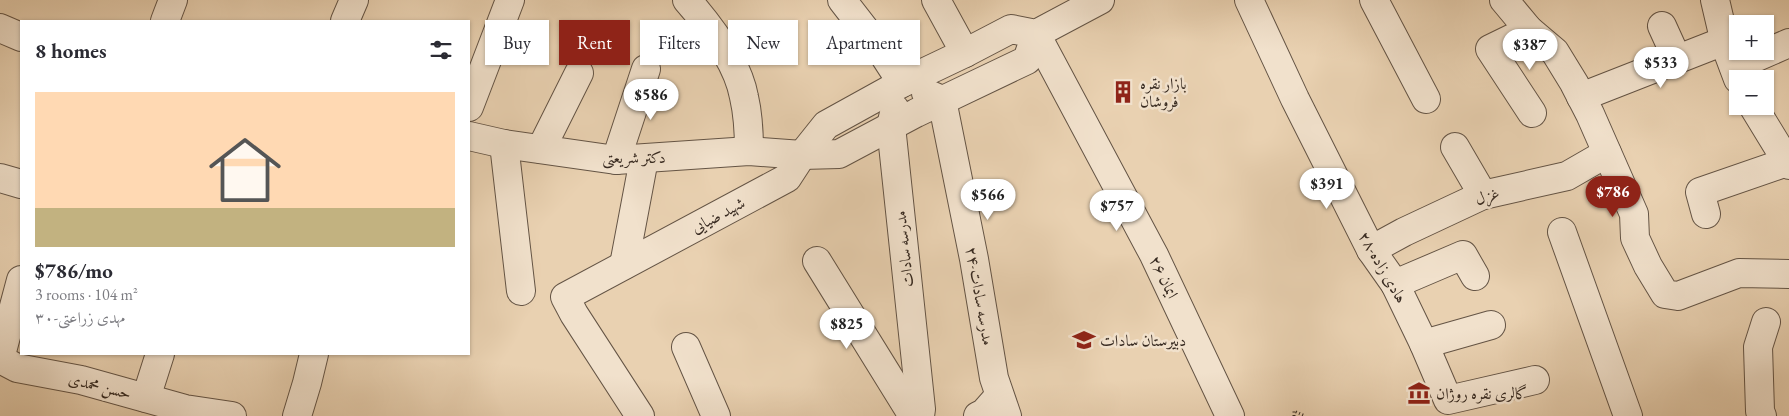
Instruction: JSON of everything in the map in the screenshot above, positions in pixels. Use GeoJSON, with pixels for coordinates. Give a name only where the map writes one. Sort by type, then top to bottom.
{"type":"FeatureCollection","features":[{"type":"Feature","properties":{"kind":"street"},"geometry":{"type":"LineString","coordinates":[[165,20],[173,0]]}},
{"type":"Feature","properties":{"kind":"street"},"geometry":{"type":"LineString","coordinates":[[345,20],[354,0]]}},
{"type":"Feature","properties":{"kind":"street"},"geometry":{"type":"LineString","coordinates":[[470,104],[510,0]]}},
{"type":"Feature","properties":{"kind":"street"},"geometry":{"type":"LineString","coordinates":[[687,0],[698,12],[732,62],[744,95],[749,134],[749,151]]}},
{"type":"Feature","properties":{"kind":"street"},"geometry":{"type":"LineString","coordinates":[[842,0],[880,49],[902,83],[942,100]]}},
{"type":"Feature","properties":{"kind":"street"},"geometry":{"type":"LineString","coordinates":[[936,0],[965,53]]}},
{"type":"Feature","properties":{"kind":"street"},"geometry":{"type":"LineString","coordinates":[[802,155],[826,125],[902,83],[1012,29],[1036,34],[1100,0]]}},
{"type":"Feature","properties":{"kind":"street","name":"۲۸-هادی زاده"},"geometry":{"type":"LineString","coordinates":[[1249,0],[1295,99],[1371,250],[1395,284],[1424,344],[1446,411]]}},
{"type":"Feature","properties":{"kind":"street"},"geometry":{"type":"LineString","coordinates":[[1374,0],[1426,99]]}},
{"type":"Feature","properties":{"kind":"street"},"geometry":{"type":"LineString","coordinates":[[1504,0],[1529,30],[1555,52],[1582,97],[1634,214],[1635,238],[1648,266],[1665,294],[1678,296],[1739,274],[1789,274]]}},
{"type":"Feature","properties":{"kind":"street"},"geometry":{"type":"LineString","coordinates":[[1715,0],[1724,41],[1735,70]]}},
{"type":"Feature","properties":{"kind":"street"},"geometry":{"type":"LineString","coordinates":[[1662,26],[1677,59]]}},
{"type":"Feature","properties":{"kind":"street"},"geometry":{"type":"LineString","coordinates":[[0,28],[20,37]]}},
{"type":"Feature","properties":{"kind":"street"},"geometry":{"type":"LineString","coordinates":[[1529,30],[1490,49],[1532,113]]}},
{"type":"Feature","properties":{"kind":"street","name":"دکتر شریعتی"},"geometry":{"type":"LineString","coordinates":[[470,136],[504,144],[616,160],[749,151],[802,155],[838,154],[942,100],[1027,60],[1036,34]]}},
{"type":"Feature","properties":{"kind":"street","name":"۲۶ ایمان"},"geometry":{"type":"LineString","coordinates":[[1036,34],[1154,255],[1230,416]]}},
{"type":"Feature","properties":{"kind":"street"},"geometry":{"type":"LineString","coordinates":[[1582,97],[1724,41]]}},
{"type":"Feature","properties":{"kind":"street"},"geometry":{"type":"LineString","coordinates":[[1741,70],[1789,43]]}},
{"type":"Feature","properties":{"kind":"street"},"geometry":{"type":"LineString","coordinates":[[616,160],[646,70]]}},
{"type":"Feature","properties":{"kind":"street"},"geometry":{"type":"LineString","coordinates":[[541,149],[579,73]]}},
{"type":"Feature","properties":{"kind":"street","name":"مدرسه سادات"},"geometry":{"type":"LineString","coordinates":[[902,83],[891,126],[921,414]]}},
{"type":"Feature","properties":{"kind":"street","name":"۲۴-مدرسه سادات"},"geometry":{"type":"LineString","coordinates":[[942,100],[974,259],[994,378],[1003,406]]}},
{"type":"Feature","properties":{"kind":"street"},"geometry":{"type":"LineString","coordinates":[[1706,214],[1700,192],[1788,164],[1758,115]]}},
{"type":"Feature","properties":{"kind":"street"},"geometry":{"type":"LineString","coordinates":[[504,144],[521,291]]}},
{"type":"Feature","properties":{"kind":"street"},"geometry":{"type":"LineString","coordinates":[[1455,147],[1483,195]]}},
{"type":"Feature","properties":{"kind":"street","name":"غزل"},"geometry":{"type":"LineString","coordinates":[[1371,250],[1404,232],[1483,195],[1567,176],[1607,153]]}},
{"type":"Feature","properties":{"kind":"street","name":"شهید ضیایی"},"geometry":{"type":"LineString","coordinates":[[640,416],[565,297],[787,178],[802,155]]}},
{"type":"Feature","properties":{"kind":"street"},"geometry":{"type":"LineString","coordinates":[[624,265],[644,159]]}},
{"type":"Feature","properties":{"kind":"street"},"geometry":{"type":"LineString","coordinates":[[0,178],[20,184]]}},
{"type":"Feature","properties":{"kind":"street"},"geometry":{"type":"LineString","coordinates":[[1562,232],[1628,416]]}},
{"type":"Feature","properties":{"kind":"street"},"geometry":{"type":"LineString","coordinates":[[1395,284],[1463,256],[1475,276]]}},
{"type":"Feature","properties":{"kind":"street"},"geometry":{"type":"LineString","coordinates":[[817,261],[921,414]]}},
{"type":"Feature","properties":{"kind":"street"},"geometry":{"type":"LineString","coordinates":[[0,359],[20,284]]}},
{"type":"Feature","properties":{"kind":"street"},"geometry":{"type":"LineString","coordinates":[[1762,416],[1760,410],[1758,346],[1766,322]]}},
{"type":"Feature","properties":{"kind":"street"},"geometry":{"type":"LineString","coordinates":[[1424,344],[1491,325]]}},
{"type":"Feature","properties":{"kind":"street"},"geometry":{"type":"LineString","coordinates":[[686,347],[716,416]]}},
{"type":"Feature","properties":{"kind":"street"},"geometry":{"type":"LineString","coordinates":[[146,398],[160,355]]}},
{"type":"Feature","properties":{"kind":"street"},"geometry":{"type":"LineString","coordinates":[[296,416],[314,355]]}},
{"type":"Feature","properties":{"kind":"street","name":"حسن محمدی"},"geometry":{"type":"LineString","coordinates":[[0,359],[17,368],[81,380],[184,408],[232,416]]}},
{"type":"Feature","properties":{"kind":"street"},"geometry":{"type":"LineString","coordinates":[[1446,411],[1535,380]]}},
{"type":"Feature","properties":{"kind":"street"},"geometry":{"type":"LineString","coordinates":[[978,416],[1003,406]]}},
{"type":"Feature","properties":{"kind":"path"},"geometry":{"type":"LineString","coordinates":[[1294,414],[1305,416]]}},
{"type":"Feature","properties":{"kind":"place","name":"بازار نقره فروشان"},"geometry":{"type":"Point","coordinates":[1123,92]}},
{"type":"Feature","properties":{"kind":"place","name":"دبیرستان سادات"},"geometry":{"type":"Point","coordinates":[1084,340]}},
{"type":"Feature","properties":{"kind":"place","name":"گالری نقره روژان"},"geometry":{"type":"Point","coordinates":[1419,393]}}]}
